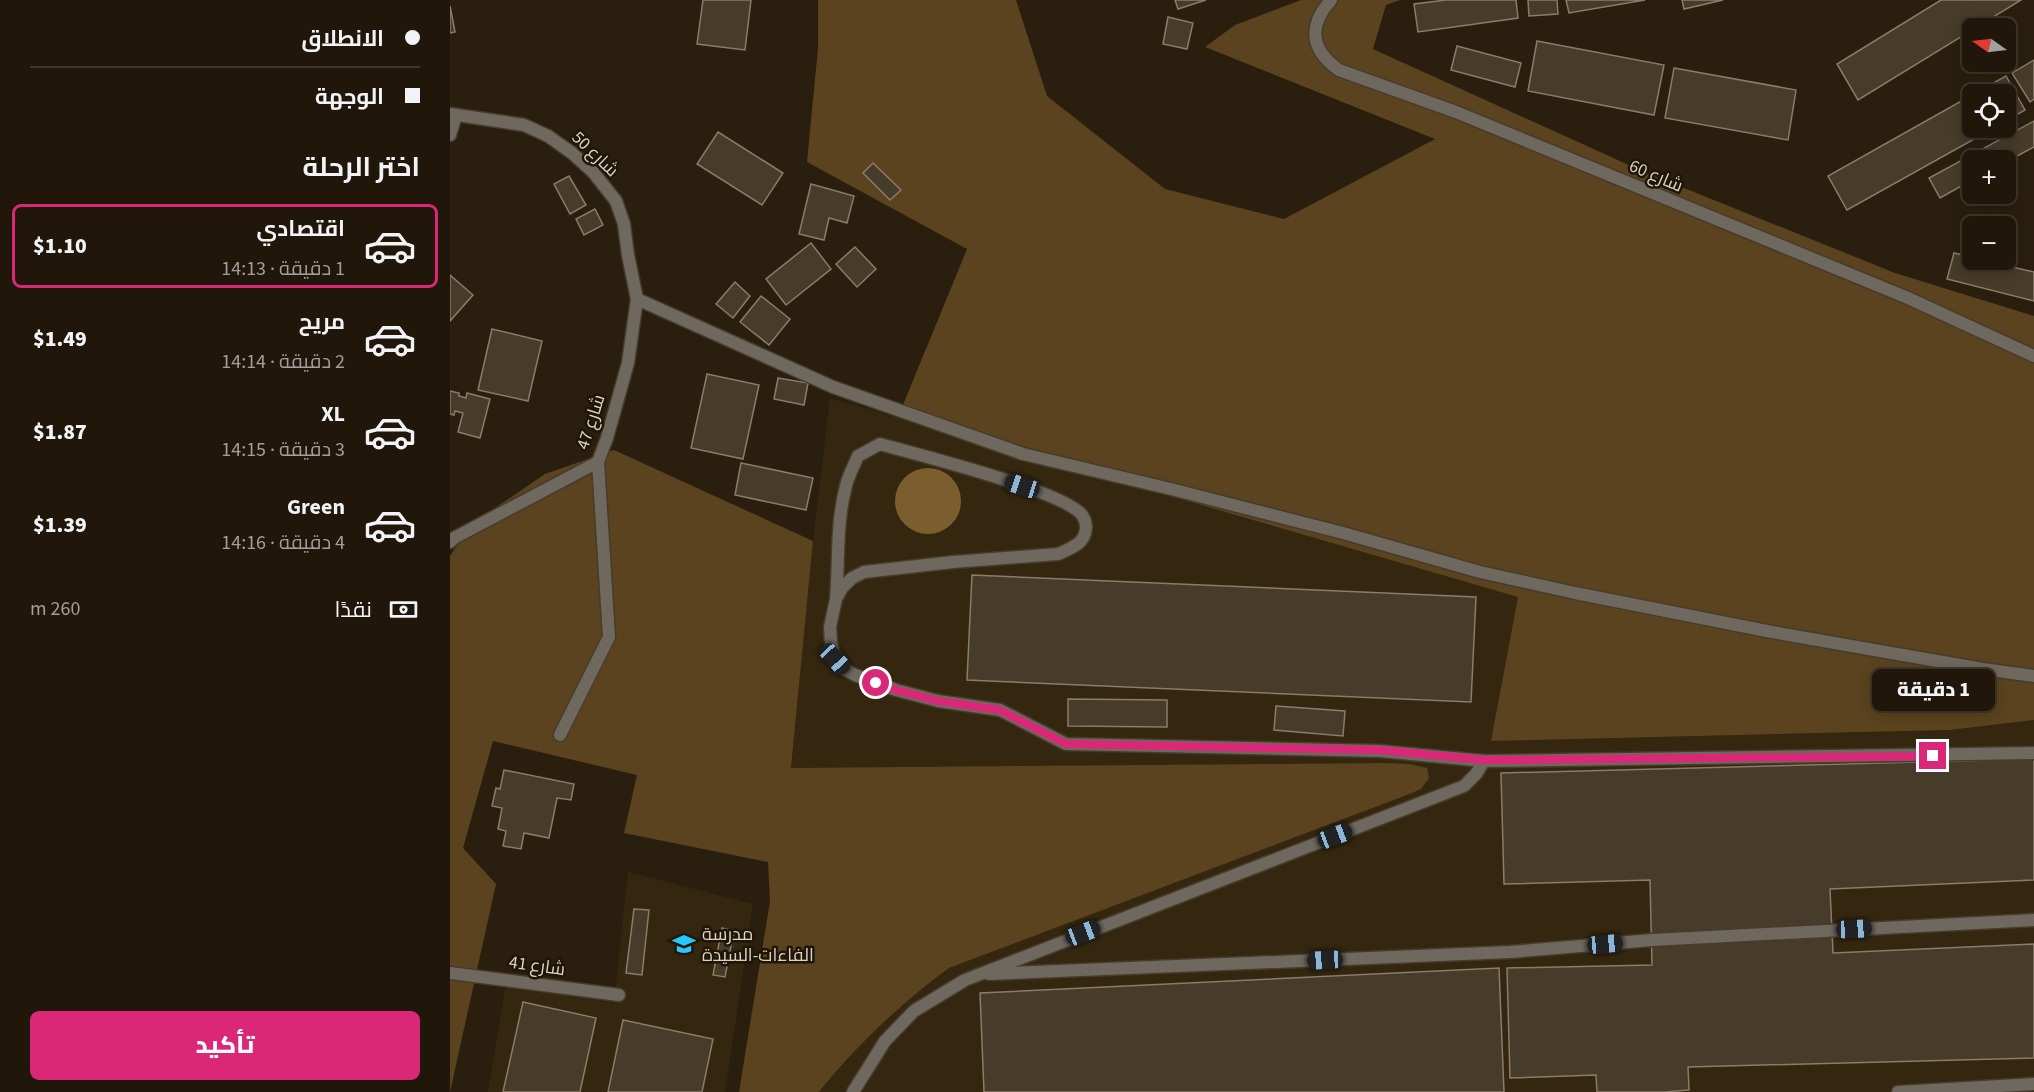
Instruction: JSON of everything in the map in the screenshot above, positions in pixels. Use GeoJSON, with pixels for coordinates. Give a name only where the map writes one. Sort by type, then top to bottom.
{"type":"FeatureCollection","features":[{"type":"Feature","properties":{"kind":"street","name":"شارع 60"},"geometry":{"type":"LineString","coordinates":[[1331,0],[1318,19],[1315,43],[1326,61],[1339,70],[1456,112],[1908,298],[2034,356]]}},
{"type":"Feature","properties":{"kind":"street"},"geometry":{"type":"LineString","coordinates":[[450,135],[453,115]]}},
{"type":"Feature","properties":{"kind":"street","name":"شارع 50"},"geometry":{"type":"LineString","coordinates":[[453,115],[524,125],[548,135],[593,172],[616,201],[624,224],[637,299]]}},
{"type":"Feature","properties":{"kind":"street"},"geometry":{"type":"LineString","coordinates":[[637,299],[833,387],[1023,454],[1171,489],[1343,533],[1480,572],[1564,591],[1772,632],[2034,676]]}},
{"type":"Feature","properties":{"kind":"street","name":"شارع 47"},"geometry":{"type":"LineString","coordinates":[[450,542],[598,462],[628,363],[637,299]]}},
{"type":"Feature","properties":{"kind":"street"},"geometry":{"type":"LineString","coordinates":[[836,599],[842,588],[852,578],[864,572],[1058,554],[1082,541],[1085,533],[1084,516],[1077,509],[1039,492],[879,444],[858,456],[846,486],[839,530],[836,599],[830,627],[835,659],[844,669],[855,675],[896,690],[938,701],[1000,710],[1066,744],[1380,750],[1484,760],[2034,753]]}},
{"type":"Feature","properties":{"kind":"street"},"geometry":{"type":"LineString","coordinates":[[561,735],[609,637],[598,462]]}},
{"type":"Feature","properties":{"kind":"street"},"geometry":{"type":"LineString","coordinates":[[853,1092],[885,1041],[914,1011],[964,980],[1464,786],[1476,774],[1484,760]]}},
{"type":"Feature","properties":{"kind":"street"},"geometry":{"type":"LineString","coordinates":[[979,974],[1510,952],[1664,940],[2034,921]]}},
{"type":"Feature","properties":{"kind":"street","name":"شارع 41"},"geometry":{"type":"LineString","coordinates":[[450,973],[619,995]]}},
{"type":"Feature","properties":{"kind":"street"},"geometry":{"type":"LineString","coordinates":[[1898,1092],[2034,1084]]}},
{"type":"Feature","properties":{"kind":"shaded area"},"geometry":{"type":"Polygon","coordinates":[[[818,0],[1016,0],[1047,96],[1165,189],[1284,219],[1435,139],[1205,47],[1235,25],[1301,0],[1400,0],[1386,5],[1373,49],[1642,171],[1895,273],[2034,316],[2034,720],[1950,730],[1491,741],[1518,597],[898,417],[967,249],[807,162],[818,48],[818,0]]]}},
{"type":"Feature","properties":{"kind":"shaded area"},"geometry":{"type":"Polygon","coordinates":[[[830,398],[1519,597],[1492,741],[1950,730],[2034,720],[2034,1092],[819,1092],[872,1032],[896,1009],[949,968],[1407,795],[1384,763],[791,769],[813,541],[830,398]]]}},
{"type":"Feature","properties":{"kind":"shaded area"},"geometry":{"type":"Polygon","coordinates":[[[614,450],[813,541],[791,768],[1384,763],[1409,764],[1427,768],[1429,778],[1421,789],[1407,795],[949,968],[880,1026],[819,1092],[739,1092],[770,901],[768,862],[624,833],[637,775],[493,741],[463,848],[496,884],[450,1092],[450,556],[470,525],[545,474],[614,450]]]}},
{"type":"Feature","properties":{"kind":"shaded area"},"geometry":{"type":"Polygon","coordinates":[[[928,468],[941,471],[951,478],[958,488],[961,501],[958,514],[951,524],[941,531],[928,534],[915,531],[905,524],[898,514],[895,501],[898,488],[905,478],[915,471],[928,468]]]}},
{"type":"Feature","properties":{"kind":"shaded area","name":"مدرسة الفاءات-السيدة"},"geometry":{"type":"Polygon","coordinates":[[[628,872],[753,904],[725,1092],[488,1092],[506,984],[614,1003],[628,872]]]}},
{"type":"Feature","properties":{"kind":"building"},"geometry":{"type":"Polygon","coordinates":[[[703,0],[751,0],[745,50],[697,44],[703,0]]]}},
{"type":"Feature","properties":{"kind":"building"},"geometry":{"type":"Polygon","coordinates":[[[1175,0],[1206,0],[1178,9],[1175,0]]]}},
{"type":"Feature","properties":{"kind":"building"},"geometry":{"type":"Polygon","coordinates":[[[1446,0],[1516,0],[1518,18],[1418,32],[1414,4],[1446,0]]]}},
{"type":"Feature","properties":{"kind":"building"},"geometry":{"type":"Polygon","coordinates":[[[1528,0],[1557,0],[1558,14],[1529,16],[1528,0]]]}},
{"type":"Feature","properties":{"kind":"building"},"geometry":{"type":"Polygon","coordinates":[[[1566,0],[1645,0],[1569,13],[1566,0]]]}},
{"type":"Feature","properties":{"kind":"building"},"geometry":{"type":"Polygon","coordinates":[[[1682,0],[1723,0],[1684,9],[1682,0]]]}},
{"type":"Feature","properties":{"kind":"building"},"geometry":{"type":"Polygon","coordinates":[[[1941,0],[2021,0],[1992,18],[1962,18],[1962,36],[1858,100],[1837,64],[1941,0]]]}},
{"type":"Feature","properties":{"kind":"building"},"geometry":{"type":"Polygon","coordinates":[[[450,6],[455,32],[450,33],[450,6]]]}},
{"type":"Feature","properties":{"kind":"building"},"geometry":{"type":"Polygon","coordinates":[[[1168,17],[1193,23],[1187,49],[1163,44],[1168,17]]]}},
{"type":"Feature","properties":{"kind":"building"},"geometry":{"type":"Polygon","coordinates":[[[1537,41],[1664,65],[1654,115],[1528,91],[1537,41]]]}},
{"type":"Feature","properties":{"kind":"building"},"geometry":{"type":"Polygon","coordinates":[[[1457,46],[1521,63],[1515,87],[1451,70],[1457,46]]]}},
{"type":"Feature","properties":{"kind":"building"},"geometry":{"type":"Polygon","coordinates":[[[2034,60],[2034,99],[2030,102],[2012,73],[2034,60]]]}},
{"type":"Feature","properties":{"kind":"building"},"geometry":{"type":"Polygon","coordinates":[[[1674,68],[1796,90],[1788,140],[1665,118],[1674,68]]]}},
{"type":"Feature","properties":{"kind":"building"},"geometry":{"type":"Polygon","coordinates":[[[2006,76],[2010,84],[1991,84],[2006,76]]]}},
{"type":"Feature","properties":{"kind":"building"},"geometry":{"type":"Polygon","coordinates":[[[2016,94],[2025,110],[2016,115],[2016,94]]]}},
{"type":"Feature","properties":{"kind":"building"},"geometry":{"type":"Polygon","coordinates":[[[1962,101],[1962,138],[1976,138],[1847,210],[1828,176],[1962,101]]]}},
{"type":"Feature","properties":{"kind":"building"},"geometry":{"type":"Polygon","coordinates":[[[2034,121],[2034,147],[2016,157],[2016,150],[1981,150],[2003,138],[2016,138],[2016,131],[2034,121]]]}},
{"type":"Feature","properties":{"kind":"building"},"geometry":{"type":"Polygon","coordinates":[[[718,132],[783,173],[762,205],[697,164],[718,132]]]}},
{"type":"Feature","properties":{"kind":"building"},"geometry":{"type":"Polygon","coordinates":[[[1962,160],[1962,186],[1940,198],[1929,178],[1962,160]]]}},
{"type":"Feature","properties":{"kind":"building"},"geometry":{"type":"Polygon","coordinates":[[[873,163],[901,190],[890,200],[863,173],[873,163]]]}},
{"type":"Feature","properties":{"kind":"building"},"geometry":{"type":"Polygon","coordinates":[[[569,176],[586,205],[570,214],[554,184],[569,176]]]}},
{"type":"Feature","properties":{"kind":"building"},"geometry":{"type":"Polygon","coordinates":[[[811,184],[854,196],[847,223],[829,218],[824,240],[799,234],[811,184]]]}},
{"type":"Feature","properties":{"kind":"building"},"geometry":{"type":"Polygon","coordinates":[[[595,209],[603,225],[584,235],[576,219],[595,209]]]}},
{"type":"Feature","properties":{"kind":"building"},"geometry":{"type":"Polygon","coordinates":[[[811,243],[831,269],[786,305],[766,279],[811,243]]]}},
{"type":"Feature","properties":{"kind":"building"},"geometry":{"type":"Polygon","coordinates":[[[855,247],[876,269],[857,287],[836,264],[855,247]]]}},
{"type":"Feature","properties":{"kind":"building"},"geometry":{"type":"Polygon","coordinates":[[[1954,253],[1962,255],[1962,270],[2016,270],[2016,268],[2034,272],[2034,301],[1947,279],[1954,253]]]}},
{"type":"Feature","properties":{"kind":"building"},"geometry":{"type":"Polygon","coordinates":[[[450,275],[473,295],[450,321],[450,275]]]}},
{"type":"Feature","properties":{"kind":"building"},"geometry":{"type":"Polygon","coordinates":[[[735,282],[750,296],[733,318],[716,304],[735,282]]]}},
{"type":"Feature","properties":{"kind":"building"},"geometry":{"type":"Polygon","coordinates":[[[761,296],[790,319],[769,345],[740,322],[761,296]]]}},
{"type":"Feature","properties":{"kind":"building"},"geometry":{"type":"Polygon","coordinates":[[[492,329],[542,341],[528,401],[478,390],[492,329]]]}},
{"type":"Feature","properties":{"kind":"building"},"geometry":{"type":"Polygon","coordinates":[[[707,374],[759,385],[743,459],[691,448],[707,374]]]}},
{"type":"Feature","properties":{"kind":"building"},"geometry":{"type":"Polygon","coordinates":[[[778,378],[808,383],[804,405],[774,399],[778,378]]]}},
{"type":"Feature","properties":{"kind":"building"},"geometry":{"type":"Polygon","coordinates":[[[450,391],[466,398],[467,393],[490,399],[480,438],[458,432],[463,413],[455,411],[454,415],[450,414],[450,391]]]}},
{"type":"Feature","properties":{"kind":"building"},"geometry":{"type":"Polygon","coordinates":[[[741,463],[813,478],[806,510],[735,495],[741,463]]]}},
{"type":"Feature","properties":{"kind":"building"},"geometry":{"type":"Polygon","coordinates":[[[972,575],[1476,597],[1471,702],[967,680],[972,575]]]}},
{"type":"Feature","properties":{"kind":"building"},"geometry":{"type":"Polygon","coordinates":[[[1068,699],[1167,700],[1167,727],[1068,726],[1068,699]]]}},
{"type":"Feature","properties":{"kind":"building"},"geometry":{"type":"Polygon","coordinates":[[[1276,706],[1345,711],[1343,736],[1274,730],[1276,706]]]}},
{"type":"Feature","properties":{"kind":"building"},"geometry":{"type":"Polygon","coordinates":[[[2034,759],[2034,880],[1830,889],[1833,953],[2034,944],[2034,1058],[1688,1067],[1689,1090],[1664,1092],[1597,1092],[1596,1075],[1510,1078],[1507,968],[1652,965],[1650,880],[1504,884],[1501,773],[2034,759]]]}},
{"type":"Feature","properties":{"kind":"building"},"geometry":{"type":"Polygon","coordinates":[[[504,770],[574,784],[571,800],[557,798],[549,838],[524,833],[521,849],[503,846],[506,831],[498,829],[502,808],[492,806],[496,788],[500,789],[504,770]]]}},
{"type":"Feature","properties":{"kind":"building"},"geometry":{"type":"Polygon","coordinates":[[[634,909],[649,910],[642,975],[626,973],[634,909]]]}},
{"type":"Feature","properties":{"kind":"building"},"geometry":{"type":"Polygon","coordinates":[[[722,928],[734,931],[725,977],[713,975],[722,928]]]}},
{"type":"Feature","properties":{"kind":"building"},"geometry":{"type":"Polygon","coordinates":[[[1499,968],[1504,1092],[984,1092],[980,993],[1499,968]]]}},
{"type":"Feature","properties":{"kind":"building"},"geometry":{"type":"Polygon","coordinates":[[[523,1002],[596,1018],[580,1092],[503,1092],[523,1002]]]}},
{"type":"Feature","properties":{"kind":"building"},"geometry":{"type":"Polygon","coordinates":[[[623,1020],[713,1039],[702,1092],[608,1092],[623,1020]]]}},
{"type":"Feature","properties":{"kind":"place","name":"مدرسة الفاءات-السيدة"},"geometry":{"type":"Point","coordinates":[684,944]}},
{"type":"Feature","properties":{"kind":"route"},"geometry":{"type":"LineString","coordinates":[[876,683],[938,701],[1000,710],[1066,744],[1380,750],[1484,760],[1933,756]]}}]}
